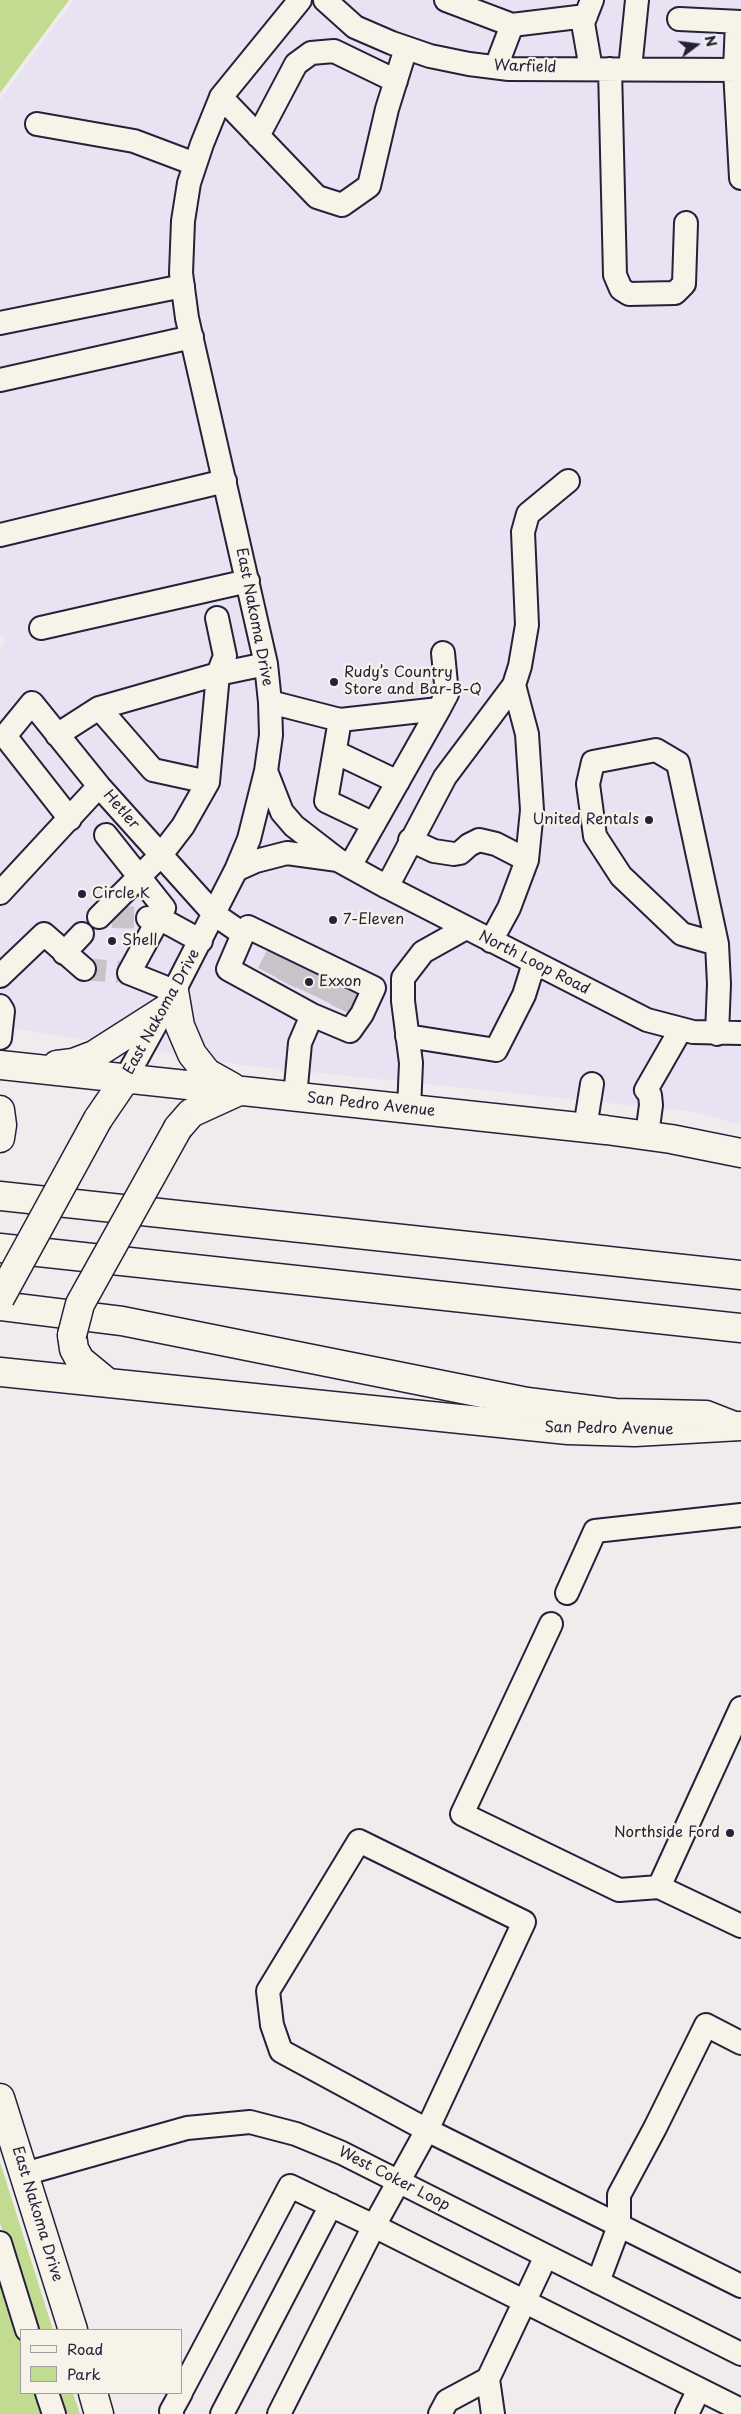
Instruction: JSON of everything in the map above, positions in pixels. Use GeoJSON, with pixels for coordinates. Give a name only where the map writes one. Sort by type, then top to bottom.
{"type":"FeatureCollection","features":[{"type":"Feature","properties":{"kind":"main road"},"geometry":{"type":"LineString","coordinates":[[34,1069],[73,1063],[85,1059],[114,1044],[169,1001],[192,1054],[207,1072],[240,1091]]}},
{"type":"Feature","properties":{"kind":"main road","name":"San Pedro Avenue"},"geometry":{"type":"LineString","coordinates":[[0,1065],[647,1135],[741,1153]]}},
{"type":"Feature","properties":{"kind":"main road","name":"East Nakoma Drive"},"geometry":{"type":"LineString","coordinates":[[0,1298],[98,1119],[126,1078]]}},
{"type":"Feature","properties":{"kind":"main road"},"geometry":{"type":"LineString","coordinates":[[108,1382],[80,1360],[74,1349],[72,1335],[80,1304],[178,1128],[191,1113],[202,1106],[240,1091]]}},
{"type":"Feature","properties":{"kind":"main road"},"geometry":{"type":"LineString","coordinates":[[0,1110],[2,1124],[0,1138]]}},
{"type":"Feature","properties":{"kind":"main road"},"geometry":{"type":"LineString","coordinates":[[0,1196],[741,1275]]}},
{"type":"Feature","properties":{"kind":"main road"},"geometry":{"type":"LineString","coordinates":[[0,1248],[741,1328]]}},
{"type":"Feature","properties":{"kind":"main road"},"geometry":{"type":"LineString","coordinates":[[0,1306],[122,1321],[527,1402],[615,1413],[706,1415],[737,1426]]}},
{"type":"Feature","properties":{"kind":"main road","name":"San Pedro Avenue"},"geometry":{"type":"LineString","coordinates":[[0,1372],[568,1430],[635,1432],[737,1426]]}},
{"type":"Feature","properties":{"kind":"main road"},"geometry":{"type":"LineString","coordinates":[[0,1392],[53,1377]]}},
{"type":"Feature","properties":{"kind":"main road","name":"East Nakoma Drive"},"geometry":{"type":"LineString","coordinates":[[0,2098],[73,2329]]}},
{"type":"Feature","properties":{"kind":"main road"},"geometry":{"type":"LineString","coordinates":[[93,2394],[99,2414]]}},
{"type":"Feature","properties":{"kind":"street","name":"East Nakoma Drive"},"geometry":{"type":"LineString","coordinates":[[126,1078],[201,941],[236,870],[249,839],[266,771],[271,734],[266,664],[192,337],[181,273],[183,221],[189,183],[221,97],[300,0]]}},
{"type":"Feature","properties":{"kind":"street","name":"Warfield"},"geometry":{"type":"LineString","coordinates":[[325,0],[355,27],[406,48],[446,59],[496,67],[738,70]]}},
{"type":"Feature","properties":{"kind":"street"},"geometry":{"type":"LineString","coordinates":[[446,0],[512,25],[589,8]]}},
{"type":"Feature","properties":{"kind":"street"},"geometry":{"type":"LineString","coordinates":[[637,0],[610,69],[615,275],[621,289],[629,294],[675,293],[684,284],[686,224]]}},
{"type":"Feature","properties":{"kind":"street"},"geometry":{"type":"LineString","coordinates":[[589,8],[583,23],[610,69]]}},
{"type":"Feature","properties":{"kind":"street"},"geometry":{"type":"LineString","coordinates":[[679,19],[739,22],[738,70],[741,178]]}},
{"type":"Feature","properties":{"kind":"street"},"geometry":{"type":"LineString","coordinates":[[496,67],[512,25]]}},
{"type":"Feature","properties":{"kind":"street"},"geometry":{"type":"LineString","coordinates":[[221,97],[317,197],[342,205],[369,186],[387,109],[406,48]]}},
{"type":"Feature","properties":{"kind":"street"},"geometry":{"type":"LineString","coordinates":[[258,136],[296,64],[311,53],[334,51],[396,81]]}},
{"type":"Feature","properties":{"kind":"street"},"geometry":{"type":"LineString","coordinates":[[37,124],[134,142],[195,164]]}},
{"type":"Feature","properties":{"kind":"street"},"geometry":{"type":"LineString","coordinates":[[0,323],[183,286]]}},
{"type":"Feature","properties":{"kind":"street"},"geometry":{"type":"LineString","coordinates":[[0,380],[192,337]]}},
{"type":"Feature","properties":{"kind":"street"},"geometry":{"type":"LineString","coordinates":[[0,535],[225,481]]}},
{"type":"Feature","properties":{"kind":"street"},"geometry":{"type":"LineString","coordinates":[[387,888],[410,840],[445,777],[514,686],[520,666],[526,625],[523,532],[528,514],[568,481]]}},
{"type":"Feature","properties":{"kind":"street"},"geometry":{"type":"LineString","coordinates":[[42,628],[248,580]]}},
{"type":"Feature","properties":{"kind":"street"},"geometry":{"type":"LineString","coordinates":[[112,917],[99,917],[160,856],[183,826],[208,782],[218,674],[225,656],[218,618]]}},
{"type":"Feature","properties":{"kind":"street"},"geometry":{"type":"LineString","coordinates":[[344,863],[374,824],[447,694],[443,653]]}},
{"type":"Feature","properties":{"kind":"street"},"geometry":{"type":"LineString","coordinates":[[57,735],[99,708],[218,674],[266,664]]}},
{"type":"Feature","properties":{"kind":"street"},"geometry":{"type":"LineString","coordinates":[[491,941],[509,908],[527,860],[532,810],[527,734],[514,686]]}},
{"type":"Feature","properties":{"kind":"street"},"geometry":{"type":"LineString","coordinates":[[270,702],[340,720],[439,709]]}},
{"type":"Feature","properties":{"kind":"street","name":"Hetler"},"geometry":{"type":"LineString","coordinates":[[70,819],[5,736],[32,703],[99,786],[160,856],[214,914],[244,934]]}},
{"type":"Feature","properties":{"kind":"street"},"geometry":{"type":"LineString","coordinates":[[99,708],[153,770],[208,782]]}},
{"type":"Feature","properties":{"kind":"street"},"geometry":{"type":"LineString","coordinates":[[340,720],[326,801],[374,824]]}},
{"type":"Feature","properties":{"kind":"street"},"geometry":{"type":"LineString","coordinates":[[717,944],[682,934],[621,876],[595,836],[588,784],[593,762],[656,750],[678,763],[717,944],[719,984],[717,1034]]}},
{"type":"Feature","properties":{"kind":"street"},"geometry":{"type":"LineString","coordinates":[[335,752],[398,782]]}},
{"type":"Feature","properties":{"kind":"street","name":"North Loop Road"},"geometry":{"type":"LineString","coordinates":[[266,771],[282,812],[294,826],[344,863],[387,888],[647,1020],[681,1029],[717,1034],[741,1033]]}},
{"type":"Feature","properties":{"kind":"street"},"geometry":{"type":"LineString","coordinates":[[0,893],[99,786]]}},
{"type":"Feature","properties":{"kind":"street"},"geometry":{"type":"LineString","coordinates":[[106,836],[164,908],[153,918],[124,973],[169,1001]]}},
{"type":"Feature","properties":{"kind":"street"},"geometry":{"type":"LineString","coordinates":[[410,840],[434,851],[454,854],[460,853],[468,845],[479,840],[496,844],[527,860]]}},
{"type":"Feature","properties":{"kind":"street","name":"North Loop Road"},"geometry":{"type":"LineString","coordinates":[[236,870],[256,860],[287,853],[344,863]]}},
{"type":"Feature","properties":{"kind":"street"},"geometry":{"type":"LineString","coordinates":[[153,918],[201,941]]}},
{"type":"Feature","properties":{"kind":"street"},"geometry":{"type":"LineString","coordinates":[[248,927],[309,984],[228,969],[248,927]]}},
{"type":"Feature","properties":{"kind":"street"},"geometry":{"type":"LineString","coordinates":[[409,1109],[411,1063],[402,1001],[403,978],[423,952],[466,928]]}},
{"type":"Feature","properties":{"kind":"street"},"geometry":{"type":"LineString","coordinates":[[0,976],[44,934],[84,969]]}},
{"type":"Feature","properties":{"kind":"street"},"geometry":{"type":"LineString","coordinates":[[64,953],[82,934]]}},
{"type":"Feature","properties":{"kind":"street"},"geometry":{"type":"LineString","coordinates":[[407,1036],[496,1050],[524,995],[534,963]]}},
{"type":"Feature","properties":{"kind":"street"},"geometry":{"type":"LineString","coordinates":[[295,1097],[300,1042],[309,984]]}},
{"type":"Feature","properties":{"kind":"street"},"geometry":{"type":"LineString","coordinates":[[0,1006],[3,1011],[0,1038]]}},
{"type":"Feature","properties":{"kind":"street"},"geometry":{"type":"LineString","coordinates":[[647,1135],[651,1104],[650,1095],[646,1090],[681,1029]]}},
{"type":"Feature","properties":{"kind":"street"},"geometry":{"type":"LineString","coordinates":[[585,1128],[592,1084]]}},
{"type":"Feature","properties":{"kind":"street"},"geometry":{"type":"LineString","coordinates":[[567,1593],[595,1531],[741,1515]]}},
{"type":"Feature","properties":{"kind":"street"},"geometry":{"type":"LineString","coordinates":[[551,1624],[462,1814],[619,1890],[659,1886],[741,1926]]}},
{"type":"Feature","properties":{"kind":"street"},"geometry":{"type":"LineString","coordinates":[[659,1886],[741,1708]]}},
{"type":"Feature","properties":{"kind":"street"},"geometry":{"type":"LineString","coordinates":[[280,2414],[374,2226],[427,2130],[524,1922],[359,1841],[268,1992],[268,2006],[272,2025],[281,2051],[427,2130],[741,2286]]}},
{"type":"Feature","properties":{"kind":"street"},"geometry":{"type":"LineString","coordinates":[[598,2282],[619,2226],[619,2195],[655,2128],[706,2025],[741,2043]]}},
{"type":"Feature","properties":{"kind":"street","name":"West Coker Loop"},"geometry":{"type":"LineString","coordinates":[[24,2174],[187,2128],[250,2122],[296,2134],[342,2153],[741,2354]]}},
{"type":"Feature","properties":{"kind":"street"},"geometry":{"type":"LineString","coordinates":[[182,2390],[290,2186],[374,2226],[741,2410]]}},
{"type":"Feature","properties":{"kind":"street"},"geometry":{"type":"LineString","coordinates":[[222,2414],[330,2206]]}},
{"type":"Feature","properties":{"kind":"street"},"geometry":{"type":"LineString","coordinates":[[0,2243],[27,2329]]}},
{"type":"Feature","properties":{"kind":"street"},"geometry":{"type":"LineString","coordinates":[[493,2414],[488,2379],[546,2256]]}},
{"type":"Feature","properties":{"kind":"street"},"geometry":{"type":"LineString","coordinates":[[440,2414],[447,2401],[488,2379]]}},
{"type":"Feature","properties":{"kind":"street"},"geometry":{"type":"LineString","coordinates":[[687,2414],[699,2389]]}},
{"type":"Feature","properties":{"kind":"street"},"geometry":{"type":"LineString","coordinates":[[47,2394],[54,2414]]}},
{"type":"Feature","properties":{"kind":"street"},"geometry":{"type":"LineString","coordinates":[[172,2414],[180,2394]]}},
{"type":"Feature","properties":{"kind":"shaded area"},"geometry":{"type":"Polygon","coordinates":[[[74,0],[741,0],[741,1125],[697,1112],[242,1065],[0,1026],[0,651],[5,641],[0,635],[0,100],[74,0]]]}},
{"type":"Feature","properties":{"kind":"green space"},"geometry":{"type":"Polygon","coordinates":[[[0,0],[69,0],[0,93],[0,0]]]}},
{"type":"Feature","properties":{"kind":"green space"},"geometry":{"type":"Polygon","coordinates":[[[0,2162],[53,2329],[35,2329],[0,2223],[0,2162]]]}},
{"type":"Feature","properties":{"kind":"green space"},"geometry":{"type":"Polygon","coordinates":[[[0,2276],[20,2341],[20,2394],[37,2394],[43,2414],[0,2414],[0,2276]]]}},
{"type":"Feature","properties":{"kind":"green space"},"geometry":{"type":"Polygon","coordinates":[[[55,2394],[73,2394],[80,2414],[62,2414],[55,2394]]]}},
{"type":"Feature","properties":{"kind":"tunnel"},"geometry":{"type":"LineString","coordinates":[[112,917],[148,918]]}},
{"type":"Feature","properties":{"kind":"tunnel"},"geometry":{"type":"LineString","coordinates":[[268,973],[277,955]]}},
{"type":"Feature","properties":{"kind":"tunnel"},"geometry":{"type":"LineString","coordinates":[[286,983],[296,964]]}},
{"type":"Feature","properties":{"kind":"tunnel"},"geometry":{"type":"LineString","coordinates":[[84,969],[119,972]]}},
{"type":"Feature","properties":{"kind":"tunnel"},"geometry":{"type":"LineString","coordinates":[[304,991],[313,972]]}},
{"type":"Feature","properties":{"kind":"tunnel"},"geometry":{"type":"LineString","coordinates":[[323,1000],[332,981]]}},
{"type":"Feature","properties":{"kind":"tunnel"},"geometry":{"type":"LineString","coordinates":[[340,1009],[349,990]]}},
{"type":"Feature","properties":{"kind":"place","name":"Rudy’s Country Store and Bar-B-Q"},"geometry":{"type":"Point","coordinates":[334,682]}},
{"type":"Feature","properties":{"kind":"place","name":"United Rentals"},"geometry":{"type":"Point","coordinates":[649,820]}},
{"type":"Feature","properties":{"kind":"place","name":"Circle K"},"geometry":{"type":"Point","coordinates":[82,894]}},
{"type":"Feature","properties":{"kind":"place","name":"7-Eleven"},"geometry":{"type":"Point","coordinates":[333,920]}},
{"type":"Feature","properties":{"kind":"place","name":"Shell"},"geometry":{"type":"Point","coordinates":[112,941]}},
{"type":"Feature","properties":{"kind":"place","name":"Exxon"},"geometry":{"type":"Point","coordinates":[309,982]}},
{"type":"Feature","properties":{"kind":"place","name":"Northside Ford"},"geometry":{"type":"Point","coordinates":[730,1833]}}]}
